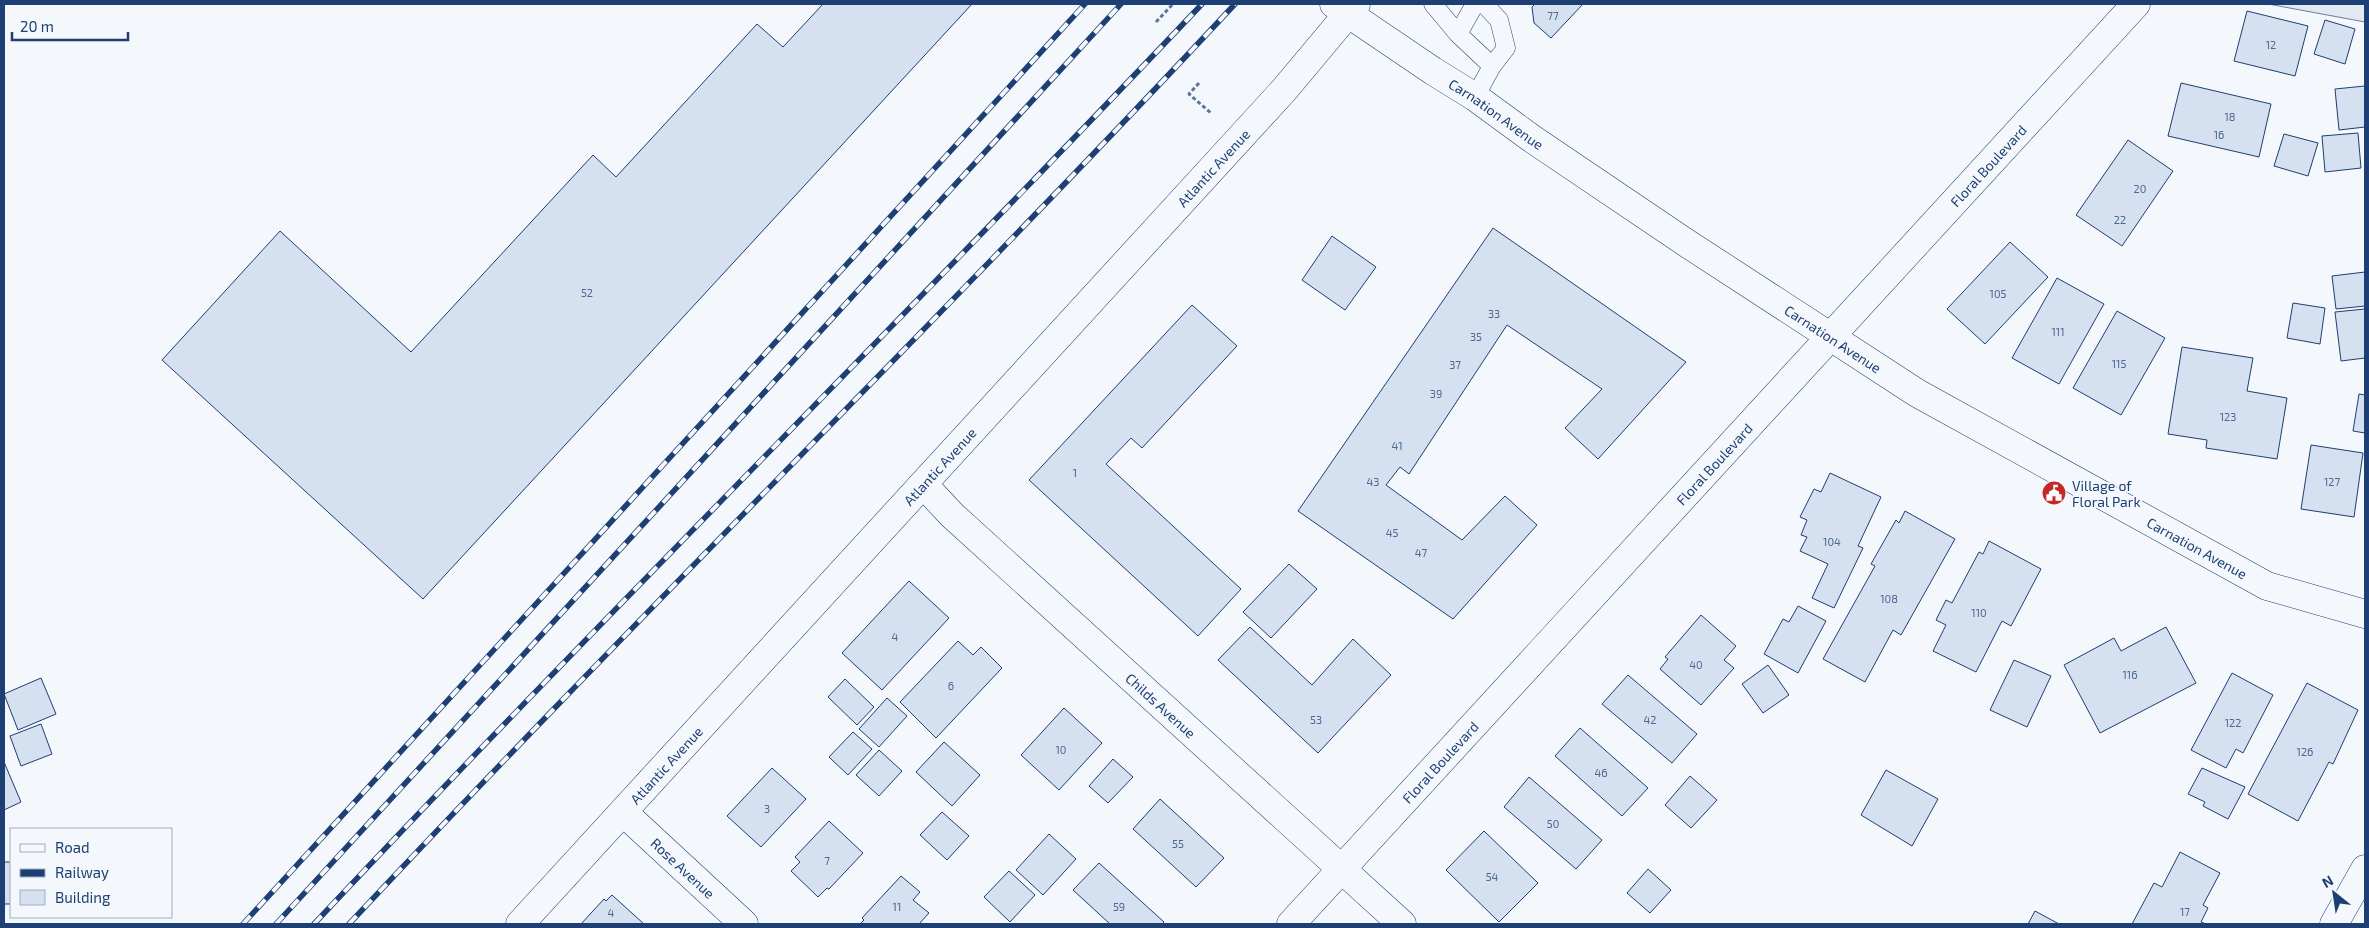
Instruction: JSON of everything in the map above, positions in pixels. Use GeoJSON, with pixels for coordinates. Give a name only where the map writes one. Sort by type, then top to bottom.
{"type":"FeatureCollection","features":[{"type":"Feature","properties":{"kind":"street","name":"Carnation Avenue"},"geometry":{"type":"LineString","coordinates":[[1346,7],[1531,138],[1685,242],[1917,393],[2267,586],[2365,614]]}},
{"type":"Feature","properties":{"kind":"street","name":"Atlantic Avenue"},"geometry":{"type":"LineString","coordinates":[[520,924],[1284,90],[1346,7]]}},
{"type":"Feature","properties":{"kind":"street","name":"Floral Boulevard"},"geometry":{"type":"LineString","coordinates":[[1292,924],[1831,336],[2123,8]]}},
{"type":"Feature","properties":{"kind":"street","name":"Childs Avenue"},"geometry":{"type":"LineString","coordinates":[[923,484],[952,515],[1402,924]]}},
{"type":"Feature","properties":{"kind":"street","name":"Rose Avenue"},"geometry":{"type":"LineString","coordinates":[[622,812],[744,924]]}},
{"type":"Feature","properties":{"kind":"street"},"geometry":{"type":"LineString","coordinates":[[2334,924],[2365,869]]}},
{"type":"Feature","properties":{"kind":"lane"},"geometry":{"type":"LineString","coordinates":[[1433,4],[1458,34],[1492,66]]}},
{"type":"Feature","properties":{"kind":"lane"},"geometry":{"type":"LineString","coordinates":[[1458,34],[1475,4]]}},
{"type":"Feature","properties":{"kind":"lane"},"geometry":{"type":"LineString","coordinates":[[1475,97],[1492,66],[1506,48],[1499,20],[1484,4]]}},
{"type":"Feature","properties":{"kind":"path"},"geometry":{"type":"LineString","coordinates":[[1156,22],[1172,4]]}},
{"type":"Feature","properties":{"kind":"path"},"geometry":{"type":"LineString","coordinates":[[1199,83],[1189,94],[1211,113]]}},
{"type":"Feature","properties":{"kind":"shaded area"},"geometry":{"type":"Polygon","coordinates":[[[2268,4],[2365,4],[2365,22],[2268,4]]]}},
{"type":"Feature","properties":{"kind":"building"},"geometry":{"type":"Polygon","coordinates":[[[823,4],[972,4],[423,599],[162,360],[280,231],[411,352],[593,155],[616,177],[757,24],[783,47],[823,4]]]}},
{"type":"Feature","properties":{"kind":"building"},"geometry":{"type":"Polygon","coordinates":[[[1535,4],[1583,4],[1551,38],[1534,23],[1532,7],[1535,4]]]}},
{"type":"Feature","properties":{"kind":"building"},"geometry":{"type":"Polygon","coordinates":[[[2247,11],[2308,26],[2295,76],[2234,61],[2247,11]]]}},
{"type":"Feature","properties":{"kind":"building"},"geometry":{"type":"Polygon","coordinates":[[[2325,20],[2355,29],[2345,64],[2314,54],[2325,20]]]}},
{"type":"Feature","properties":{"kind":"building"},"geometry":{"type":"Polygon","coordinates":[[[2181,83],[2271,104],[2259,157],[2168,136],[2181,83]]]}},
{"type":"Feature","properties":{"kind":"building"},"geometry":{"type":"Polygon","coordinates":[[[2365,86],[2365,127],[2339,130],[2335,89],[2365,86]]]}},
{"type":"Feature","properties":{"kind":"building"},"geometry":{"type":"Polygon","coordinates":[[[2358,133],[2361,168],[2325,172],[2322,136],[2358,133]]]}},
{"type":"Feature","properties":{"kind":"building"},"geometry":{"type":"Polygon","coordinates":[[[2284,134],[2318,143],[2308,176],[2274,166],[2284,134]]]}},
{"type":"Feature","properties":{"kind":"building"},"geometry":{"type":"Polygon","coordinates":[[[2128,140],[2173,171],[2122,246],[2076,215],[2128,140]]]}},
{"type":"Feature","properties":{"kind":"building"},"geometry":{"type":"Polygon","coordinates":[[[1493,228],[1686,362],[1598,459],[1565,428],[1602,389],[1507,325],[1409,474],[1400,467],[1386,485],[1462,540],[1505,496],[1537,525],[1453,619],[1298,511],[1493,228]]]}},
{"type":"Feature","properties":{"kind":"building"},"geometry":{"type":"Polygon","coordinates":[[[1332,236],[1376,267],[1345,310],[1302,280],[1332,236]]]}},
{"type":"Feature","properties":{"kind":"building"},"geometry":{"type":"Polygon","coordinates":[[[2010,242],[2048,277],[1985,344],[1947,309],[2010,242]]]}},
{"type":"Feature","properties":{"kind":"building"},"geometry":{"type":"Polygon","coordinates":[[[2365,272],[2365,306],[2336,309],[2332,276],[2365,272]]]}},
{"type":"Feature","properties":{"kind":"building"},"geometry":{"type":"Polygon","coordinates":[[[2057,278],[2104,304],[2059,384],[2012,358],[2057,278]]]}},
{"type":"Feature","properties":{"kind":"building"},"geometry":{"type":"Polygon","coordinates":[[[2293,303],[2325,308],[2320,344],[2287,338],[2293,303]]]}},
{"type":"Feature","properties":{"kind":"building"},"geometry":{"type":"Polygon","coordinates":[[[1192,305],[1237,346],[1142,448],[1131,438],[1106,464],[1241,589],[1198,636],[1029,480],[1192,305]]]}},
{"type":"Feature","properties":{"kind":"building"},"geometry":{"type":"Polygon","coordinates":[[[2365,309],[2365,358],[2341,361],[2335,312],[2365,309]]]}},
{"type":"Feature","properties":{"kind":"building"},"geometry":{"type":"Polygon","coordinates":[[[2117,311],[2165,338],[2121,415],[2073,388],[2117,311]]]}},
{"type":"Feature","properties":{"kind":"building"},"geometry":{"type":"Polygon","coordinates":[[[2182,347],[2253,358],[2247,391],[2287,398],[2277,459],[2206,448],[2207,440],[2168,434],[2182,347]]]}},
{"type":"Feature","properties":{"kind":"building"},"geometry":{"type":"Polygon","coordinates":[[[2359,394],[2365,395],[2365,433],[2353,431],[2359,394]]]}},
{"type":"Feature","properties":{"kind":"building"},"geometry":{"type":"Polygon","coordinates":[[[2311,445],[2363,453],[2354,517],[2301,509],[2311,445]]]}},
{"type":"Feature","properties":{"kind":"building"},"geometry":{"type":"Polygon","coordinates":[[[1830,473],[1881,497],[1858,546],[1863,548],[1834,608],[1812,598],[1828,564],[1800,551],[1807,537],[1801,535],[1807,520],[1800,517],[1814,489],[1821,492],[1830,473]]]}},
{"type":"Feature","properties":{"kind":"building"},"geometry":{"type":"Polygon","coordinates":[[[1905,511],[1955,539],[1901,635],[1893,630],[1865,682],[1823,659],[1875,566],[1871,564],[1896,520],[1899,523],[1905,511]]]}},
{"type":"Feature","properties":{"kind":"building"},"geometry":{"type":"Polygon","coordinates":[[[1989,541],[2041,569],[2011,626],[2002,621],[1976,672],[1933,651],[1946,625],[1936,620],[1946,600],[1952,603],[1979,552],[1983,554],[1989,541]]]}},
{"type":"Feature","properties":{"kind":"building"},"geometry":{"type":"Polygon","coordinates":[[[1289,564],[1317,589],[1271,638],[1243,612],[1289,564]]]}},
{"type":"Feature","properties":{"kind":"building"},"geometry":{"type":"Polygon","coordinates":[[[909,581],[949,618],[882,690],[842,653],[909,581]]]}},
{"type":"Feature","properties":{"kind":"building"},"geometry":{"type":"Polygon","coordinates":[[[1798,606],[1826,621],[1798,673],[1764,654],[1783,619],[1789,622],[1798,606]]]}},
{"type":"Feature","properties":{"kind":"building"},"geometry":{"type":"Polygon","coordinates":[[[1701,615],[1736,646],[1724,660],[1734,668],[1701,705],[1660,669],[1668,659],[1665,657],[1701,615]]]}},
{"type":"Feature","properties":{"kind":"building"},"geometry":{"type":"Polygon","coordinates":[[[1250,627],[1312,685],[1353,639],[1391,675],[1318,753],[1218,660],[1250,627]]]}},
{"type":"Feature","properties":{"kind":"building"},"geometry":{"type":"Polygon","coordinates":[[[2166,627],[2196,683],[2100,733],[2064,665],[2114,638],[2121,651],[2166,627]]]}},
{"type":"Feature","properties":{"kind":"building"},"geometry":{"type":"Polygon","coordinates":[[[958,641],[973,655],[981,647],[1002,668],[936,738],[900,702],[958,641]]]}},
{"type":"Feature","properties":{"kind":"building"},"geometry":{"type":"Polygon","coordinates":[[[2014,660],[2051,676],[2027,727],[1990,710],[2014,660]]]}},
{"type":"Feature","properties":{"kind":"building"},"geometry":{"type":"Polygon","coordinates":[[[1768,665],[1789,695],[1763,713],[1742,684],[1768,665]]]}},
{"type":"Feature","properties":{"kind":"building"},"geometry":{"type":"Polygon","coordinates":[[[2232,673],[2273,695],[2243,753],[2236,749],[2226,768],[2191,750],[2232,673]]]}},
{"type":"Feature","properties":{"kind":"building"},"geometry":{"type":"Polygon","coordinates":[[[1628,675],[1697,734],[1672,763],[1602,704],[1628,675]]]}},
{"type":"Feature","properties":{"kind":"building"},"geometry":{"type":"Polygon","coordinates":[[[41,678],[56,714],[18,730],[4,694],[41,678]]]}},
{"type":"Feature","properties":{"kind":"building"},"geometry":{"type":"Polygon","coordinates":[[[845,679],[874,707],[857,725],[828,697],[845,679]]]}},
{"type":"Feature","properties":{"kind":"building"},"geometry":{"type":"Polygon","coordinates":[[[2307,683],[2358,710],[2333,764],[2329,762],[2298,821],[2248,794],[2307,683]]]}},
{"type":"Feature","properties":{"kind":"building"},"geometry":{"type":"Polygon","coordinates":[[[887,698],[907,716],[879,747],[859,729],[887,698]]]}},
{"type":"Feature","properties":{"kind":"building"},"geometry":{"type":"Polygon","coordinates":[[[1064,708],[1102,743],[1059,790],[1021,755],[1064,708]]]}},
{"type":"Feature","properties":{"kind":"building"},"geometry":{"type":"Polygon","coordinates":[[[41,724],[52,754],[21,766],[10,736],[41,724]]]}},
{"type":"Feature","properties":{"kind":"building"},"geometry":{"type":"Polygon","coordinates":[[[1580,728],[1648,788],[1622,816],[1555,756],[1580,728]]]}},
{"type":"Feature","properties":{"kind":"building"},"geometry":{"type":"Polygon","coordinates":[[[853,732],[872,749],[848,775],[829,757],[853,732]]]}},
{"type":"Feature","properties":{"kind":"building"},"geometry":{"type":"Polygon","coordinates":[[[944,742],[980,775],[952,806],[916,772],[944,742]]]}},
{"type":"Feature","properties":{"kind":"building"},"geometry":{"type":"Polygon","coordinates":[[[879,750],[902,771],[879,796],[856,775],[879,750]]]}},
{"type":"Feature","properties":{"kind":"building"},"geometry":{"type":"Polygon","coordinates":[[[1113,759],[1133,777],[1108,803],[1089,786],[1113,759]]]}},
{"type":"Feature","properties":{"kind":"building"},"geometry":{"type":"Polygon","coordinates":[[[4,762],[21,802],[4,810],[4,762]]]}},
{"type":"Feature","properties":{"kind":"building"},"geometry":{"type":"Polygon","coordinates":[[[772,768],[806,799],[761,847],[727,816],[772,768]]]}},
{"type":"Feature","properties":{"kind":"building"},"geometry":{"type":"Polygon","coordinates":[[[2202,768],[2245,787],[2228,819],[2203,806],[2205,802],[2188,794],[2202,768]]]}},
{"type":"Feature","properties":{"kind":"building"},"geometry":{"type":"Polygon","coordinates":[[[1886,770],[1938,799],[1912,846],[1861,815],[1886,770]]]}},
{"type":"Feature","properties":{"kind":"building"},"geometry":{"type":"Polygon","coordinates":[[[1690,776],[1717,800],[1691,828],[1665,805],[1690,776]]]}},
{"type":"Feature","properties":{"kind":"building"},"geometry":{"type":"Polygon","coordinates":[[[1529,777],[1602,840],[1576,869],[1504,807],[1529,777]]]}},
{"type":"Feature","properties":{"kind":"building"},"geometry":{"type":"Polygon","coordinates":[[[1160,799],[1224,858],[1196,887],[1133,829],[1160,799]]]}},
{"type":"Feature","properties":{"kind":"building"},"geometry":{"type":"Polygon","coordinates":[[[942,812],[969,836],[947,860],[920,835],[942,812]]]}},
{"type":"Feature","properties":{"kind":"building"},"geometry":{"type":"Polygon","coordinates":[[[829,821],[863,853],[829,889],[827,888],[818,897],[791,871],[800,862],[795,857],[829,821]]]}},
{"type":"Feature","properties":{"kind":"building"},"geometry":{"type":"Polygon","coordinates":[[[1484,831],[1538,883],[1499,922],[1446,870],[1484,831]]]}},
{"type":"Feature","properties":{"kind":"building"},"geometry":{"type":"Polygon","coordinates":[[[1049,834],[1076,859],[1043,895],[1016,870],[1049,834]]]}},
{"type":"Feature","properties":{"kind":"building"},"geometry":{"type":"Polygon","coordinates":[[[2180,852],[2220,873],[2203,905],[2208,908],[2201,922],[2206,924],[2132,924],[2154,883],[2162,887],[2180,852]]]}},
{"type":"Feature","properties":{"kind":"building"},"geometry":{"type":"Polygon","coordinates":[[[4,862],[10,862],[10,904],[4,904],[4,862]]]}},
{"type":"Feature","properties":{"kind":"building"},"geometry":{"type":"Polygon","coordinates":[[[1099,863],[1164,922],[1162,924],[1110,924],[1073,890],[1099,863]]]}},
{"type":"Feature","properties":{"kind":"building"},"geometry":{"type":"Polygon","coordinates":[[[1648,869],[1671,890],[1650,913],[1627,893],[1648,869]]]}},
{"type":"Feature","properties":{"kind":"building"},"geometry":{"type":"Polygon","coordinates":[[[1009,871],[1035,895],[1010,922],[984,897],[1009,871]]]}},
{"type":"Feature","properties":{"kind":"building"},"geometry":{"type":"Polygon","coordinates":[[[901,876],[920,892],[913,900],[929,913],[919,924],[860,924],[864,920],[862,918],[901,876]]]}},
{"type":"Feature","properties":{"kind":"building"},"geometry":{"type":"Polygon","coordinates":[[[612,895],[644,924],[581,924],[604,899],[606,901],[612,895]]]}},
{"type":"Feature","properties":{"kind":"building"},"geometry":{"type":"Polygon","coordinates":[[[2035,911],[2059,924],[2028,924],[2035,911]]]}},
{"type":"Feature","properties":{"kind":"railway"},"geometry":{"type":"LineString","coordinates":[[243,924],[1085,4]]}},
{"type":"Feature","properties":{"kind":"railway"},"geometry":{"type":"LineString","coordinates":[[276,924],[1121,4]]}},
{"type":"Feature","properties":{"kind":"railway"},"geometry":{"type":"LineString","coordinates":[[314,924],[1202,4]]}},
{"type":"Feature","properties":{"kind":"railway"},"geometry":{"type":"LineString","coordinates":[[349,924],[569,693],[1126,120],[1235,4]]}},
{"type":"Feature","properties":{"kind":"place","name":"Village of Floral Park"},"geometry":{"type":"Point","coordinates":[2054,493]}}]}
